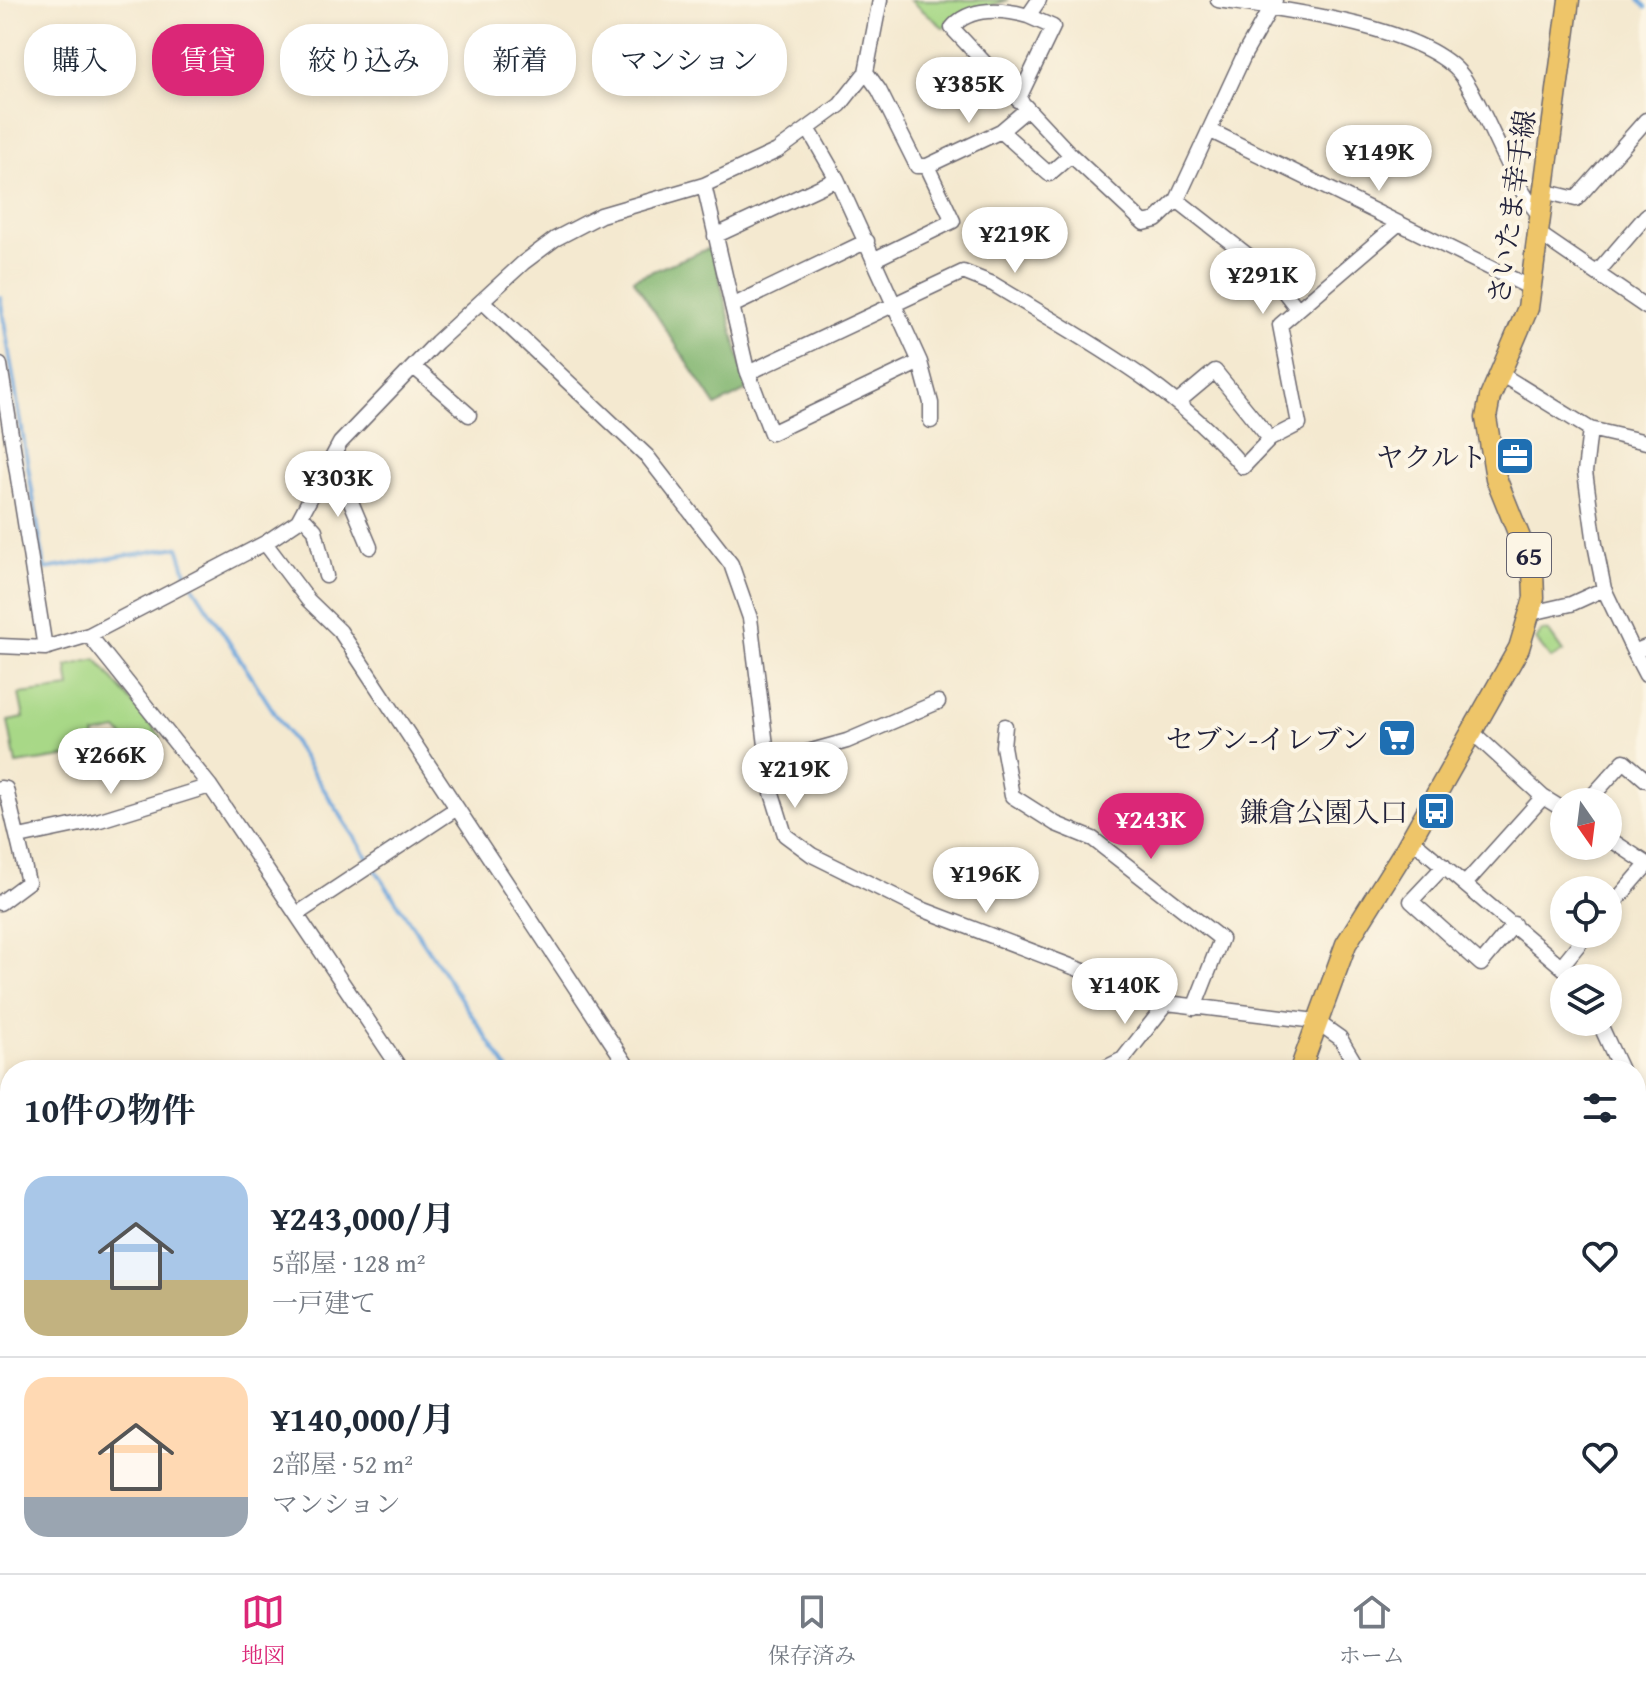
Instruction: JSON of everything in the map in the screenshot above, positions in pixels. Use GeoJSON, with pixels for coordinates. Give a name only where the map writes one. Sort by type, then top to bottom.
{"type":"FeatureCollection","features":[{"type":"Feature","properties":{"kind":"main road","name":"さいたま幸手線"},"geometry":{"type":"LineString","coordinates":[[1303,1060],[1346,944],[1411,839],[1519,648],[1531,613],[1533,570],[1496,478],[1486,438],[1486,418],[1499,373],[1521,329],[1531,288],[1569,0]]}},
{"type":"Feature","properties":{"kind":"street"},"geometry":{"type":"LineString","coordinates":[[0,646],[45,648],[89,635],[265,543],[302,516],[340,443],[523,263],[572,230],[614,210],[704,185],[777,151],[809,130],[854,91],[866,72],[880,0]]}},
{"type":"Feature","properties":{"kind":"street"},"geometry":{"type":"LineString","coordinates":[[1028,16],[1039,0]]}},
{"type":"Feature","properties":{"kind":"street"},"geometry":{"type":"LineString","coordinates":[[1218,0],[1273,4],[1396,34],[1435,50],[1464,77],[1538,224],[1597,273],[1646,307]]}},
{"type":"Feature","properties":{"kind":"street"},"geometry":{"type":"LineString","coordinates":[[866,72],[879,90],[917,166],[927,166],[1001,131],[1022,104],[1053,27],[1003,8],[959,19],[952,28],[1022,104],[1071,155],[1144,223],[1156,220],[1177,200],[1245,53],[1273,4]]}},
{"type":"Feature","properties":{"kind":"street"},"geometry":{"type":"LineString","coordinates":[[1543,191],[1576,199],[1646,120]]}},
{"type":"Feature","properties":{"kind":"street"},"geometry":{"type":"LineString","coordinates":[[809,130],[837,179],[895,301],[920,362],[931,403],[931,421]]}},
{"type":"Feature","properties":{"kind":"street"},"geometry":{"type":"LineString","coordinates":[[1001,131],[1049,174],[1071,155]]}},
{"type":"Feature","properties":{"kind":"street"},"geometry":{"type":"LineString","coordinates":[[1211,131],[1531,288]]}},
{"type":"Feature","properties":{"kind":"street"},"geometry":{"type":"LineString","coordinates":[[875,259],[953,221],[927,166]]}},
{"type":"Feature","properties":{"kind":"street"},"geometry":{"type":"LineString","coordinates":[[715,236],[837,179]]}},
{"type":"Feature","properties":{"kind":"street"},"geometry":{"type":"LineString","coordinates":[[704,185],[748,373],[771,433],[920,362]]}},
{"type":"Feature","properties":{"kind":"street"},"geometry":{"type":"LineString","coordinates":[[1177,200],[1269,272],[1296,307]]}},
{"type":"Feature","properties":{"kind":"street"},"geometry":{"type":"LineString","coordinates":[[1597,273],[1646,216]]}},
{"type":"Feature","properties":{"kind":"street"},"geometry":{"type":"LineString","coordinates":[[748,373],[895,301],[902,301],[955,273],[963,272],[986,280],[1123,360],[1213,432],[1243,467],[1270,439],[1299,424],[1280,325],[1296,307],[1398,224]]}},
{"type":"Feature","properties":{"kind":"street"},"geometry":{"type":"LineString","coordinates":[[732,306],[867,241]]}},
{"type":"Feature","properties":{"kind":"street"},"geometry":{"type":"LineString","coordinates":[[482,301],[647,456],[731,564],[750,618],[774,808],[785,835],[812,855],[957,924],[1167,1003],[1316,1021],[1340,1038],[1353,1060]]}},
{"type":"Feature","properties":{"kind":"street"},"geometry":{"type":"LineString","coordinates":[[0,365],[45,648]]}},
{"type":"Feature","properties":{"kind":"street"},"geometry":{"type":"LineString","coordinates":[[414,367],[469,415]]}},
{"type":"Feature","properties":{"kind":"street"},"geometry":{"type":"LineString","coordinates":[[1178,402],[1215,371],[1270,439]]}},
{"type":"Feature","properties":{"kind":"street"},"geometry":{"type":"LineString","coordinates":[[1499,373],[1590,429],[1646,442]]}},
{"type":"Feature","properties":{"kind":"street"},"geometry":{"type":"LineString","coordinates":[[1590,429],[1585,490],[1592,511],[1604,589],[1640,649],[1646,675]]}},
{"type":"Feature","properties":{"kind":"street"},"geometry":{"type":"LineString","coordinates":[[325,473],[341,480],[370,547]]}},
{"type":"Feature","properties":{"kind":"street"},"geometry":{"type":"LineString","coordinates":[[302,516],[315,530],[326,576]]}},
{"type":"Feature","properties":{"kind":"street"},"geometry":{"type":"LineString","coordinates":[[265,543],[308,600],[340,631],[623,1060]]}},
{"type":"Feature","properties":{"kind":"street"},"geometry":{"type":"LineString","coordinates":[[1531,613],[1571,604],[1604,589]]}},
{"type":"Feature","properties":{"kind":"street"},"geometry":{"type":"LineString","coordinates":[[89,635],[210,786],[394,1060]]}},
{"type":"Feature","properties":{"kind":"street"},"geometry":{"type":"LineString","coordinates":[[768,763],[847,741],[938,702]]}},
{"type":"Feature","properties":{"kind":"street"},"geometry":{"type":"LineString","coordinates":[[1005,726],[1003,746],[1012,796],[1056,824],[1093,839],[1221,939],[1194,1008]]}},
{"type":"Feature","properties":{"kind":"street"},"geometry":{"type":"LineString","coordinates":[[1471,731],[1550,801]]}},
{"type":"Feature","properties":{"kind":"street"},"geometry":{"type":"LineString","coordinates":[[1600,788],[1624,761],[1646,780]]}},
{"type":"Feature","properties":{"kind":"street"},"geometry":{"type":"LineString","coordinates":[[19,837],[100,820],[210,786]]}},
{"type":"Feature","properties":{"kind":"street"},"geometry":{"type":"LineString","coordinates":[[0,788],[6,789],[28,882],[0,903]]}},
{"type":"Feature","properties":{"kind":"street"},"geometry":{"type":"LineString","coordinates":[[1465,884],[1543,797]]}},
{"type":"Feature","properties":{"kind":"street"},"geometry":{"type":"LineString","coordinates":[[297,914],[457,808]]}},
{"type":"Feature","properties":{"kind":"street"},"geometry":{"type":"LineString","coordinates":[[1411,839],[1561,964]]}},
{"type":"Feature","properties":{"kind":"street"},"geometry":{"type":"LineString","coordinates":[[1622,848],[1646,864],[1622,893]]}},
{"type":"Feature","properties":{"kind":"street"},"geometry":{"type":"LineString","coordinates":[[1444,866],[1411,901],[1481,964],[1514,924]]}},
{"type":"Feature","properties":{"kind":"street"},"geometry":{"type":"LineString","coordinates":[[1563,964],[1576,948]]}},
{"type":"Feature","properties":{"kind":"street"},"geometry":{"type":"LineString","coordinates":[[1121,1060],[1167,1003]]}},
{"type":"Feature","properties":{"kind":"street"},"geometry":{"type":"LineString","coordinates":[[1605,1036],[1616,1060]]}},
{"type":"Feature","properties":{"kind":"green space"},"geometry":{"type":"Polygon","coordinates":[[[910,0],[1008,0],[956,17],[944,28],[910,0]]]}},
{"type":"Feature","properties":{"kind":"green space"},"geometry":{"type":"Polygon","coordinates":[[[712,247],[747,390],[716,406],[633,279],[712,247]]]}},
{"type":"Feature","properties":{"kind":"green space"},"geometry":{"type":"Polygon","coordinates":[[[1542,631],[1549,632],[1563,652],[1551,659],[1536,640],[1542,631]]]}},
{"type":"Feature","properties":{"kind":"green space"},"geometry":{"type":"Polygon","coordinates":[[[96,659],[161,737],[138,752],[117,730],[94,735],[97,752],[16,764],[8,721],[24,718],[19,694],[70,688],[67,666],[96,659]]]}},
{"type":"Feature","properties":{"kind":"waterway"},"geometry":{"type":"LineString","coordinates":[[1639,0],[1646,7]]}},
{"type":"Feature","properties":{"kind":"waterway"},"geometry":{"type":"LineString","coordinates":[[0,297],[45,569],[178,547],[188,579]]}},
{"type":"Feature","properties":{"kind":"waterway"},"geometry":{"type":"LineString","coordinates":[[193,586],[370,861]]}},
{"type":"Feature","properties":{"kind":"waterway"},"geometry":{"type":"LineString","coordinates":[[375,869],[501,1060]]}},
{"type":"Feature","properties":{"kind":"place","name":"ヤクルト"},"geometry":{"type":"Point","coordinates":[1515,456]}},
{"type":"Feature","properties":{"kind":"place","name":"セブン-イレブン"},"geometry":{"type":"Point","coordinates":[1397,738]}},
{"type":"Feature","properties":{"kind":"place","name":"鎌倉公園入口"},"geometry":{"type":"Point","coordinates":[1436,811]}}]}
